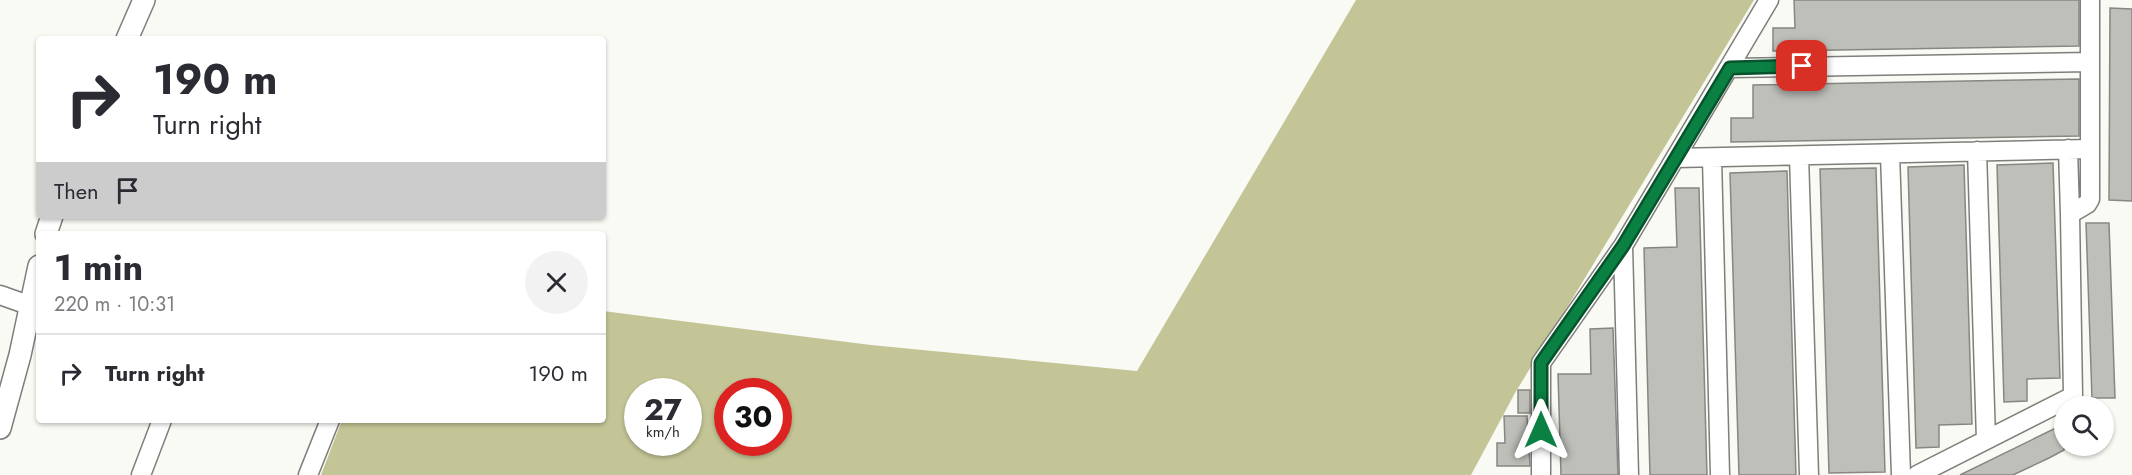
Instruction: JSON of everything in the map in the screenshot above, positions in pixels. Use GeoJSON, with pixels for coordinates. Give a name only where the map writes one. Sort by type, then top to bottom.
{"type":"FeatureCollection","features":[{"type":"Feature","properties":{"kind":"street"},"geometry":{"type":"LineString","coordinates":[[128,36],[144,0]]}},
{"type":"Feature","properties":{"kind":"street"},"geometry":{"type":"LineString","coordinates":[[1541,475],[1541,363],[1623,246],[1769,0]]}},
{"type":"Feature","properties":{"kind":"street"},"geometry":{"type":"LineString","coordinates":[[2070,214],[2087,204],[2090,199],[2090,0]]}},
{"type":"Feature","properties":{"kind":"street"},"geometry":{"type":"LineString","coordinates":[[1730,68],[2090,62]]}},
{"type":"Feature","properties":{"kind":"street"},"geometry":{"type":"LineString","coordinates":[[1917,475],[2073,396],[2068,149]]}},
{"type":"Feature","properties":{"kind":"street"},"geometry":{"type":"LineString","coordinates":[[1676,158],[2089,149]]}},
{"type":"Feature","properties":{"kind":"street"},"geometry":{"type":"LineString","coordinates":[[1977,152],[1986,440]]}},
{"type":"Feature","properties":{"kind":"street"},"geometry":{"type":"LineString","coordinates":[[1890,153],[1901,475]]}},
{"type":"Feature","properties":{"kind":"street"},"geometry":{"type":"LineString","coordinates":[[1799,156],[1809,475]]}},
{"type":"Feature","properties":{"kind":"street"},"geometry":{"type":"LineString","coordinates":[[1712,158],[1719,475]]}},
{"type":"Feature","properties":{"kind":"street"},"geometry":{"type":"LineString","coordinates":[[1623,246],[1629,475]]}},
{"type":"Feature","properties":{"kind":"street"},"geometry":{"type":"LineString","coordinates":[[0,428],[36,281]]}},
{"type":"Feature","properties":{"kind":"street"},"geometry":{"type":"LineString","coordinates":[[0,295],[31,306]]}},
{"type":"Feature","properties":{"kind":"street"},"geometry":{"type":"LineString","coordinates":[[141,475],[161,423]]}},
{"type":"Feature","properties":{"kind":"street"},"geometry":{"type":"LineString","coordinates":[[308,475],[327,423]]}},
{"type":"Feature","properties":{"kind":"green space"},"geometry":{"type":"Polygon","coordinates":[[[1356,0],[1754,0],[1515,393],[1471,475],[321,475],[341,423],[606,423],[606,311],[871,345],[1137,371],[1356,0]]]}},
{"type":"Feature","properties":{"kind":"building"},"geometry":{"type":"Polygon","coordinates":[[[1794,0],[2079,0],[2079,46],[1773,51],[1773,28],[1795,28],[1794,0]]]}},
{"type":"Feature","properties":{"kind":"building"},"geometry":{"type":"Polygon","coordinates":[[[2110,8],[2132,9],[2132,201],[2109,200],[2110,8]]]}},
{"type":"Feature","properties":{"kind":"building"},"geometry":{"type":"Polygon","coordinates":[[[2079,79],[2079,136],[1731,142],[1731,118],[1753,118],[1753,85],[2079,79]]]}},
{"type":"Feature","properties":{"kind":"building"},"geometry":{"type":"Polygon","coordinates":[[[2053,163],[2060,378],[2027,379],[2027,401],[2004,402],[1997,165],[2053,163]]]}},
{"type":"Feature","properties":{"kind":"building"},"geometry":{"type":"Polygon","coordinates":[[[1964,165],[1972,424],[1939,425],[1939,447],[1916,448],[1908,167],[1964,165]]]}},
{"type":"Feature","properties":{"kind":"building"},"geometry":{"type":"Polygon","coordinates":[[[1876,168],[1885,472],[1829,473],[1820,169],[1876,168]]]}},
{"type":"Feature","properties":{"kind":"building"},"geometry":{"type":"Polygon","coordinates":[[[1787,171],[1796,475],[1739,475],[1730,173],[1787,171]]]}},
{"type":"Feature","properties":{"kind":"building"},"geometry":{"type":"Polygon","coordinates":[[[1675,188],[1699,188],[1707,475],[1650,475],[1644,248],[1677,247],[1675,188]]]}},
{"type":"Feature","properties":{"kind":"building"},"geometry":{"type":"Polygon","coordinates":[[[2086,223],[2109,223],[2115,398],[2114,396],[2092,396],[2086,223]]]}},
{"type":"Feature","properties":{"kind":"building"},"geometry":{"type":"Polygon","coordinates":[[[1613,328],[1618,475],[1561,475],[1558,374],[1591,374],[1590,329],[1613,328]]]}},
{"type":"Feature","properties":{"kind":"building"},"geometry":{"type":"Polygon","coordinates":[[[1518,390],[1530,390],[1530,413],[1518,413],[1518,390]]]}},
{"type":"Feature","properties":{"kind":"building"},"geometry":{"type":"Polygon","coordinates":[[[1504,416],[1527,416],[1530,466],[1497,466],[1497,443],[1505,443],[1504,416]]]}},
{"type":"Feature","properties":{"kind":"building"},"geometry":{"type":"Polygon","coordinates":[[[2054,429],[2054,455],[2049,458],[2013,475],[1960,475],[2054,429]]]}},
{"type":"Feature","properties":{"kind":"route"},"geometry":{"type":"LineString","coordinates":[[1541,430],[1541,363],[1623,246],[1730,68],[1802,66]]}}]}
